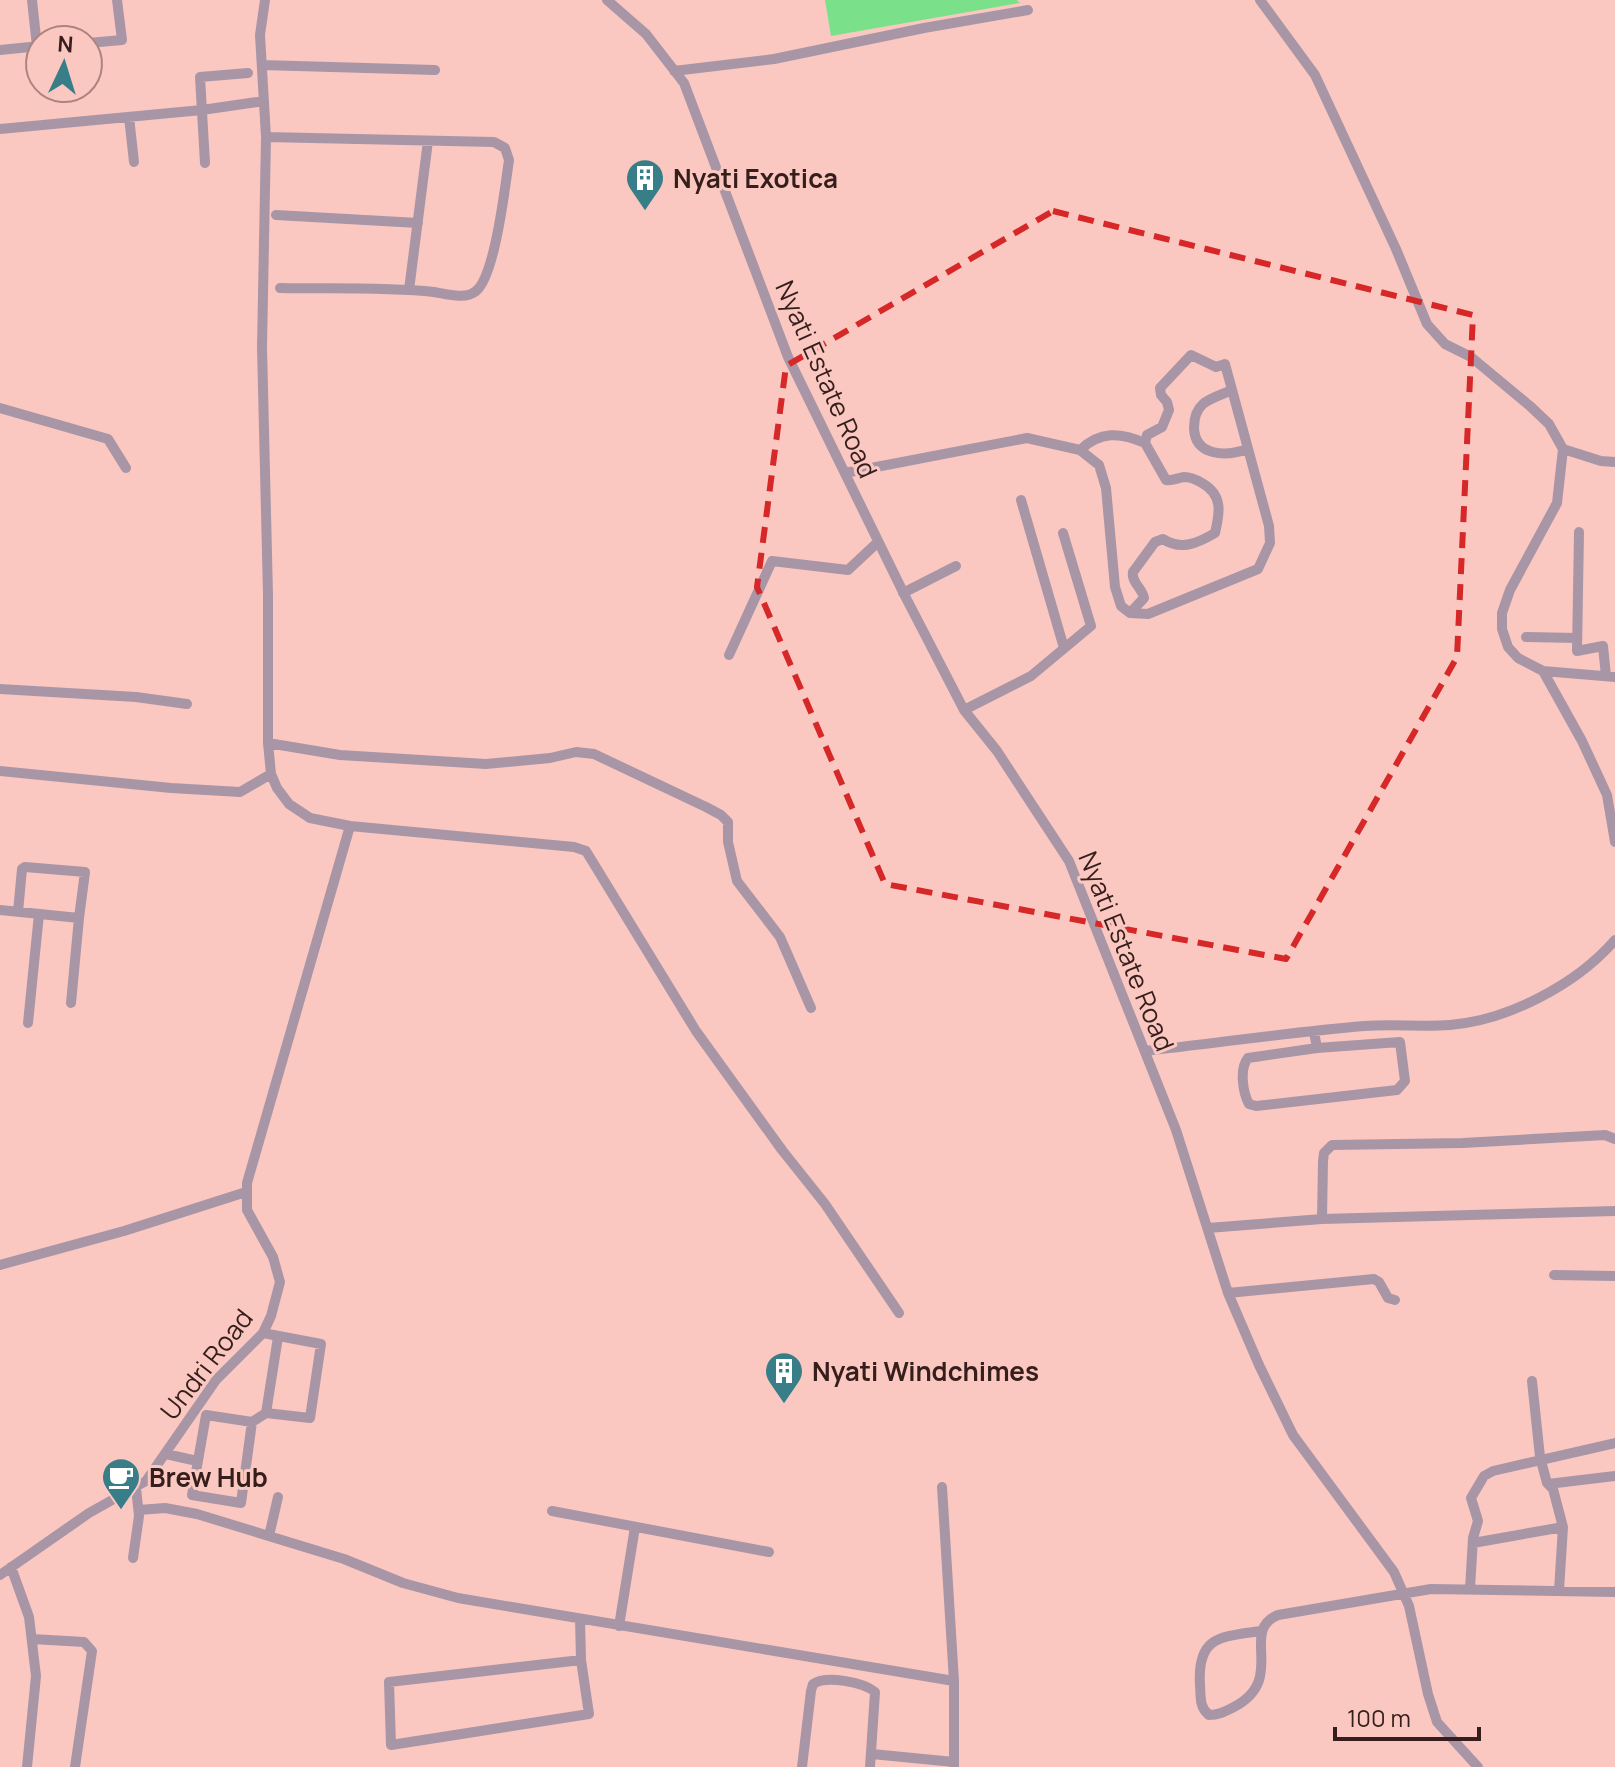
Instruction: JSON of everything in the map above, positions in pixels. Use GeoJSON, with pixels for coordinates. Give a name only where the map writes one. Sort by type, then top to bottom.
{"type":"FeatureCollection","features":[{"type":"Feature","properties":{"kind":"street"},"geometry":{"type":"LineString","coordinates":[[32,0],[35,24]]}},
{"type":"Feature","properties":{"kind":"street"},"geometry":{"type":"LineString","coordinates":[[104,42],[122,40],[117,0]]}},
{"type":"Feature","properties":{"kind":"street"},"geometry":{"type":"LineString","coordinates":[[265,0],[260,35],[266,137],[262,347],[268,743],[271,774],[277,788],[289,804],[310,818],[350,826],[574,847],[586,851],[696,1031],[825,1204],[899,1313]]}},
{"type":"Feature","properties":{"kind":"street","name":"Nyati Estate Road"},"geometry":{"type":"LineString","coordinates":[[607,0],[646,34],[684,83],[788,357],[903,593],[964,710],[997,751],[1069,861],[1176,1130],[1228,1293],[1259,1365],[1293,1435],[1385,1559],[1403,1594],[1415,1629],[1437,1722],[1478,1767]]}},
{"type":"Feature","properties":{"kind":"street"},"geometry":{"type":"LineString","coordinates":[[1260,0],[1315,75],[1396,249],[1427,324],[1437,338],[1471,357],[1530,406],[1549,424],[1563,449],[1557,503],[1510,590],[1502,613],[1502,629],[1508,647],[1518,658],[1543,671],[1610,676],[1603,646],[1577,651],[1579,532]]}},
{"type":"Feature","properties":{"kind":"street"},"geometry":{"type":"LineString","coordinates":[[674,71],[774,59],[1028,10]]}},
{"type":"Feature","properties":{"kind":"street"},"geometry":{"type":"LineString","coordinates":[[0,50],[24,48]]}},
{"type":"Feature","properties":{"kind":"street"},"geometry":{"type":"LineString","coordinates":[[262,65],[435,70]]}},
{"type":"Feature","properties":{"kind":"street"},"geometry":{"type":"LineString","coordinates":[[205,163],[200,77],[248,73]]}},
{"type":"Feature","properties":{"kind":"street"},"geometry":{"type":"LineString","coordinates":[[0,129],[202,110],[264,101]]}},
{"type":"Feature","properties":{"kind":"street"},"geometry":{"type":"LineString","coordinates":[[129,117],[134,162]]}},
{"type":"Feature","properties":{"kind":"street"},"geometry":{"type":"LineString","coordinates":[[266,137],[494,142],[505,148],[509,160],[493,253],[476,292],[467,296],[409,290],[280,288]]}},
{"type":"Feature","properties":{"kind":"street"},"geometry":{"type":"LineString","coordinates":[[409,290],[428,141]]}},
{"type":"Feature","properties":{"kind":"street"},"geometry":{"type":"LineString","coordinates":[[276,215],[418,223]]}},
{"type":"Feature","properties":{"kind":"street"},"geometry":{"type":"LineString","coordinates":[[845,473],[1027,438],[1080,450],[1099,465],[1106,488],[1115,587],[1121,606],[1130,613],[1148,614],[1258,569],[1270,543],[1269,526],[1225,364],[1216,367],[1191,355],[1186,358],[1160,388],[1169,410],[1162,427],[1147,435],[1145,443]]}},
{"type":"Feature","properties":{"kind":"street"},"geometry":{"type":"LineString","coordinates":[[1232,390],[1203,404],[1196,414],[1196,443],[1211,452],[1248,449]]}},
{"type":"Feature","properties":{"kind":"street"},"geometry":{"type":"LineString","coordinates":[[0,408],[108,439],[126,468]]}},
{"type":"Feature","properties":{"kind":"street"},"geometry":{"type":"LineString","coordinates":[[1080,450],[1099,437],[1112,434],[1128,436],[1145,443],[1166,480],[1183,477],[1195,479],[1215,491],[1218,500],[1215,533],[1183,547],[1163,539],[1155,542],[1133,572],[1133,580],[1144,598],[1130,613]]}},
{"type":"Feature","properties":{"kind":"street"},"geometry":{"type":"LineString","coordinates":[[1563,449],[1581,456],[1615,462]]}},
{"type":"Feature","properties":{"kind":"street"},"geometry":{"type":"LineString","coordinates":[[1021,500],[1064,648]]}},
{"type":"Feature","properties":{"kind":"street"},"geometry":{"type":"LineString","coordinates":[[964,710],[1031,676],[1091,626],[1063,533]]}},
{"type":"Feature","properties":{"kind":"street"},"geometry":{"type":"LineString","coordinates":[[729,655],[772,561],[848,570],[878,542]]}},
{"type":"Feature","properties":{"kind":"street"},"geometry":{"type":"LineString","coordinates":[[903,593],[956,566]]}},
{"type":"Feature","properties":{"kind":"street"},"geometry":{"type":"LineString","coordinates":[[1526,637],[1577,638]]}},
{"type":"Feature","properties":{"kind":"street"},"geometry":{"type":"LineString","coordinates":[[1543,671],[1582,741],[1607,795],[1615,842]]}},
{"type":"Feature","properties":{"kind":"street"},"geometry":{"type":"LineString","coordinates":[[0,689],[136,697],[187,704]]}},
{"type":"Feature","properties":{"kind":"street"},"geometry":{"type":"LineString","coordinates":[[268,743],[340,755],[486,764],[550,758],[576,752],[594,754],[713,811],[728,822],[728,842],[737,881],[780,937],[811,1008]]}},
{"type":"Feature","properties":{"kind":"street"},"geometry":{"type":"LineString","coordinates":[[0,771],[240,792],[271,774]]}},
{"type":"Feature","properties":{"kind":"street"},"geometry":{"type":"LineString","coordinates":[[0,1265],[124,1231],[246,1192],[350,826]]}},
{"type":"Feature","properties":{"kind":"street"},"geometry":{"type":"LineString","coordinates":[[18,912],[22,869],[25,867],[85,872],[71,1003]]}},
{"type":"Feature","properties":{"kind":"street"},"geometry":{"type":"LineString","coordinates":[[0,910],[79,918]]}},
{"type":"Feature","properties":{"kind":"street"},"geometry":{"type":"LineString","coordinates":[[28,1023],[39,914]]}},
{"type":"Feature","properties":{"kind":"street"},"geometry":{"type":"LineString","coordinates":[[1145,1051],[1365,1026],[1448,1025],[1478,1021],[1514,1010],[1584,972],[1615,940]]}},
{"type":"Feature","properties":{"kind":"street"},"geometry":{"type":"LineString","coordinates":[[1314,1032],[1317,1048]]}},
{"type":"Feature","properties":{"kind":"street"},"geometry":{"type":"LineString","coordinates":[[1400,1042],[1403,1044],[1405,1081],[1397,1090],[1256,1106],[1249,1104],[1243,1070],[1248,1058],[1317,1048],[1400,1042]]}},
{"type":"Feature","properties":{"kind":"street"},"geometry":{"type":"LineString","coordinates":[[1322,1219],[1324,1153],[1332,1145],[1463,1143],[1605,1135],[1615,1139]]}},
{"type":"Feature","properties":{"kind":"street","name":"Undri Road"},"geometry":{"type":"LineString","coordinates":[[0,1575],[89,1513],[146,1481],[216,1380],[263,1333],[280,1282],[273,1257],[247,1210],[246,1192]]}},
{"type":"Feature","properties":{"kind":"street"},"geometry":{"type":"LineString","coordinates":[[1208,1228],[1322,1219],[1615,1211]]}},
{"type":"Feature","properties":{"kind":"street"},"geometry":{"type":"LineString","coordinates":[[1554,1275],[1615,1276]]}},
{"type":"Feature","properties":{"kind":"street"},"geometry":{"type":"LineString","coordinates":[[1228,1293],[1374,1279],[1388,1298],[1395,1300]]}},
{"type":"Feature","properties":{"kind":"street"},"geometry":{"type":"LineString","coordinates":[[252,1422],[241,1503],[192,1495],[206,1415],[252,1422],[266,1413],[310,1418],[321,1344],[263,1333]]}},
{"type":"Feature","properties":{"kind":"street"},"geometry":{"type":"LineString","coordinates":[[266,1413],[278,1337]]}},
{"type":"Feature","properties":{"kind":"street"},"geometry":{"type":"LineString","coordinates":[[1532,1381],[1540,1460],[1548,1484],[1553,1489],[1563,1527],[1559,1590]]}},
{"type":"Feature","properties":{"kind":"street"},"geometry":{"type":"LineString","coordinates":[[1470,1589],[1478,1521],[1471,1498],[1484,1476],[1493,1471],[1615,1443]]}},
{"type":"Feature","properties":{"kind":"street"},"geometry":{"type":"LineString","coordinates":[[166,1454],[197,1461]]}},
{"type":"Feature","properties":{"kind":"street"},"geometry":{"type":"LineString","coordinates":[[1548,1484],[1615,1476]]}},
{"type":"Feature","properties":{"kind":"street"},"geometry":{"type":"LineString","coordinates":[[872,1754],[954,1764],[954,1681],[942,1487]]}},
{"type":"Feature","properties":{"kind":"street"},"geometry":{"type":"LineString","coordinates":[[133,1558],[139,1510],[136,1488]]}},
{"type":"Feature","properties":{"kind":"street"},"geometry":{"type":"LineString","coordinates":[[269,1536],[278,1497]]}},
{"type":"Feature","properties":{"kind":"street"},"geometry":{"type":"LineString","coordinates":[[139,1510],[165,1508],[197,1514],[344,1559],[425,1590],[619,1626],[954,1681]]}},
{"type":"Feature","properties":{"kind":"street"},"geometry":{"type":"LineString","coordinates":[[552,1511],[769,1552]]}},
{"type":"Feature","properties":{"kind":"street"},"geometry":{"type":"LineString","coordinates":[[619,1626],[635,1527]]}},
{"type":"Feature","properties":{"kind":"street"},"geometry":{"type":"LineString","coordinates":[[1473,1543],[1563,1527]]}},
{"type":"Feature","properties":{"kind":"street"},"geometry":{"type":"LineString","coordinates":[[11,1567],[25,1600],[36,1676],[27,1767]]}},
{"type":"Feature","properties":{"kind":"street"},"geometry":{"type":"LineString","coordinates":[[1261,1631],[1217,1639],[1205,1648],[1199,1669],[1201,1704],[1209,1715],[1222,1713],[1246,1701],[1254,1693],[1260,1678],[1261,1631],[1265,1622],[1278,1615],[1431,1589],[1615,1592]]}},
{"type":"Feature","properties":{"kind":"street"},"geometry":{"type":"LineString","coordinates":[[580,1619],[581,1660],[589,1714],[391,1745],[389,1682],[581,1660]]}},
{"type":"Feature","properties":{"kind":"street"},"geometry":{"type":"LineString","coordinates":[[32,1639],[84,1642],[92,1651],[75,1767]]}},
{"type":"Feature","properties":{"kind":"street"},"geometry":{"type":"LineString","coordinates":[[802,1767],[811,1691],[813,1684],[824,1679],[869,1687],[875,1692],[870,1767]]}},
{"type":"Feature","properties":{"kind":"highlighted area"},"geometry":{"type":"Polygon","coordinates":[[[1053,211],[1473,315],[1457,657],[1286,959],[885,884],[757,587],[786,366],[1053,211]]]}},
{"type":"Feature","properties":{"kind":"green space"},"geometry":{"type":"Polygon","coordinates":[[[825,0],[1017,0],[1020,3],[831,36],[825,0]]]}},
{"type":"Feature","properties":{"kind":"place","name":"Nyati Exotica"},"geometry":{"type":"Point","coordinates":[645,212]}},
{"type":"Feature","properties":{"kind":"place","name":"Nyati Windchimes"},"geometry":{"type":"Point","coordinates":[784,1405]}},
{"type":"Feature","properties":{"kind":"place","name":"Brew Hub"},"geometry":{"type":"Point","coordinates":[121,1511]}}]}
